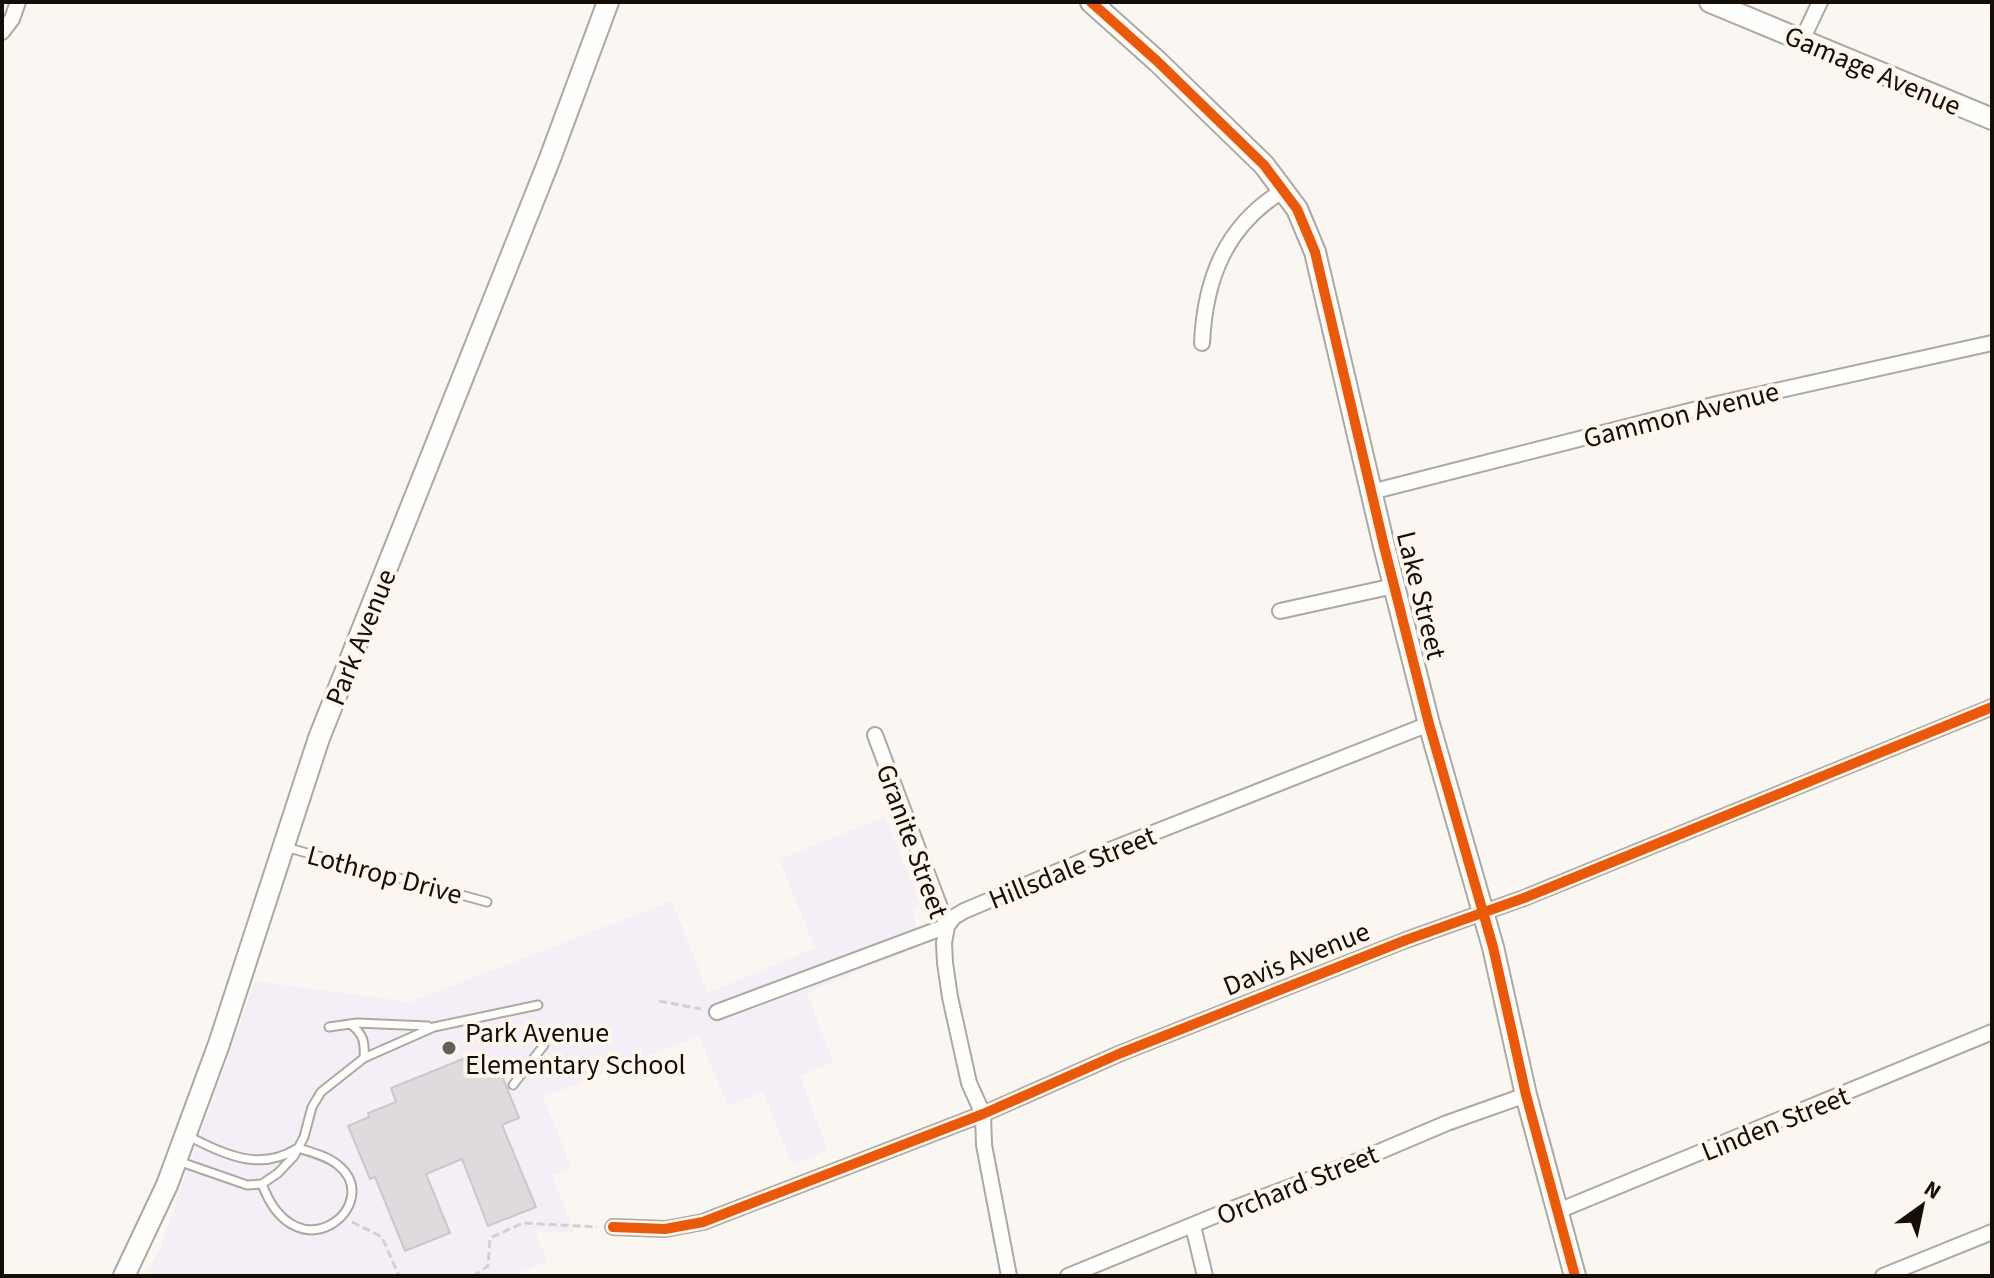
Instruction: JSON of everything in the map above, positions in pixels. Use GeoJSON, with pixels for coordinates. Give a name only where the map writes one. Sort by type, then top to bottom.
{"type":"FeatureCollection","features":[{"type":"Feature","properties":{"kind":"street"},"geometry":{"type":"LineString","coordinates":[[2,32],[12,19],[18,2]]}},
{"type":"Feature","properties":{"kind":"street","name":"Park Avenue"},"geometry":{"type":"LineString","coordinates":[[124,1276],[176,1161],[219,1044],[319,738],[538,190],[608,2]]}},
{"type":"Feature","properties":{"kind":"street","name":"Lake Street"},"geometry":{"type":"LineString","coordinates":[[1091,2],[1237,137],[1297,209],[1315,252],[1429,724],[1503,989],[1526,1095],[1575,1276]]}},
{"type":"Feature","properties":{"kind":"street","name":"Gamage Avenue"},"geometry":{"type":"LineString","coordinates":[[1710,2],[1992,119]]}},
{"type":"Feature","properties":{"kind":"street"},"geometry":{"type":"LineString","coordinates":[[1802,40],[1820,2]]}},
{"type":"Feature","properties":{"kind":"street"},"geometry":{"type":"LineString","coordinates":[[1202,343],[1213,273],[1221,255],[1254,210],[1284,190]]}},
{"type":"Feature","properties":{"kind":"street","name":"Gammon Avenue"},"geometry":{"type":"LineString","coordinates":[[1371,492],[1717,404],[1992,343]]}},
{"type":"Feature","properties":{"kind":"street"},"geometry":{"type":"LineString","coordinates":[[1280,611],[1394,586]]}},
{"type":"Feature","properties":{"kind":"street","name":"Davis Avenue"},"geometry":{"type":"LineString","coordinates":[[613,1227],[665,1229],[703,1222],[983,1114],[1121,1053],[1482,911],[1524,898],[1992,707]]}},
{"type":"Feature","properties":{"kind":"street","name":"Hillsdale Street"},"geometry":{"type":"LineString","coordinates":[[717,1012],[947,926],[964,911],[1092,857],[1429,724]]}},
{"type":"Feature","properties":{"kind":"street","name":"Granite Street"},"geometry":{"type":"LineString","coordinates":[[875,735],[947,926],[945,963],[950,997],[969,1083],[983,1114],[984,1145],[1009,1276]]}},
{"type":"Feature","properties":{"kind":"street","name":"Linden Street"},"geometry":{"type":"LineString","coordinates":[[1558,1211],[1992,1032]]}},
{"type":"Feature","properties":{"kind":"street","name":"Orchard Street"},"geometry":{"type":"LineString","coordinates":[[1068,1276],[1447,1123],[1526,1095]]}},
{"type":"Feature","properties":{"kind":"street"},"geometry":{"type":"LineString","coordinates":[[1193,1226],[1205,1276]]}},
{"type":"Feature","properties":{"kind":"street"},"geometry":{"type":"LineString","coordinates":[[1883,1276],[1992,1232]]}},
{"type":"Feature","properties":{"kind":"lane","name":"Lothrop Drive"},"geometry":{"type":"LineString","coordinates":[[283,847],[487,902]]}},
{"type":"Feature","properties":{"kind":"lane"},"geometry":{"type":"LineString","coordinates":[[176,1161],[247,1185],[262,1184],[278,1173],[298,1148],[312,1107],[321,1092],[364,1058],[434,1027],[538,1005]]}},
{"type":"Feature","properties":{"kind":"lane"},"geometry":{"type":"LineString","coordinates":[[329,1027],[350,1024],[434,1027]]}},
{"type":"Feature","properties":{"kind":"lane"},"geometry":{"type":"LineString","coordinates":[[350,1024],[359,1030],[365,1043],[364,1058]]}},
{"type":"Feature","properties":{"kind":"lane"},"geometry":{"type":"LineString","coordinates":[[513,1085],[544,1045]]}},
{"type":"Feature","properties":{"kind":"lane"},"geometry":{"type":"LineString","coordinates":[[186,1135],[244,1159],[264,1162],[283,1158],[298,1148]]}},
{"type":"Feature","properties":{"kind":"lane"},"geometry":{"type":"LineString","coordinates":[[262,1184],[269,1206],[297,1232],[313,1236],[330,1231],[344,1218],[351,1201],[351,1182],[339,1165],[298,1148]]}},
{"type":"Feature","properties":{"kind":"path"},"geometry":{"type":"LineString","coordinates":[[659,1001],[717,1012]]}},
{"type":"Feature","properties":{"kind":"path"},"geometry":{"type":"LineString","coordinates":[[344,1218],[382,1237],[399,1276]]}},
{"type":"Feature","properties":{"kind":"path"},"geometry":{"type":"LineString","coordinates":[[473,1276],[488,1266],[490,1238],[523,1223],[613,1227]]}},
{"type":"Feature","properties":{"kind":"shaded area","name":"Park Avenue Elementary School"},"geometry":{"type":"Polygon","coordinates":[[[885,817],[921,905],[913,908],[920,946],[807,993],[833,1062],[800,1076],[828,1150],[792,1165],[763,1092],[728,1106],[699,1036],[543,1097],[572,1168],[552,1176],[575,1233],[535,1231],[547,1261],[513,1276],[145,1276],[159,1251],[255,981],[410,1002],[672,901],[708,993],[815,948],[779,859],[885,817]]]}},
{"type":"Feature","properties":{"kind":"building"},"geometry":{"type":"Polygon","coordinates":[[[475,1054],[482,1072],[498,1066],[519,1118],[502,1125],[536,1207],[488,1226],[462,1159],[426,1174],[450,1233],[405,1251],[375,1177],[370,1179],[348,1126],[369,1117],[368,1113],[396,1102],[391,1088],[475,1054]]]}},
{"type":"Feature","properties":{"kind":"cycle path"},"geometry":{"type":"LineString","coordinates":[[1091,2],[1264,165],[1297,209],[1315,252],[1429,724],[1493,947],[1526,1095],[1575,1276]]}},
{"type":"Feature","properties":{"kind":"cycle path"},"geometry":{"type":"LineString","coordinates":[[613,1227],[665,1229],[703,1222],[983,1114],[1121,1053],[1406,940],[1524,898],[1992,707]]}},
{"type":"Feature","properties":{"kind":"place","name":"Park Avenue Elementary School"},"geometry":{"type":"Point","coordinates":[449,1048]}}]}
